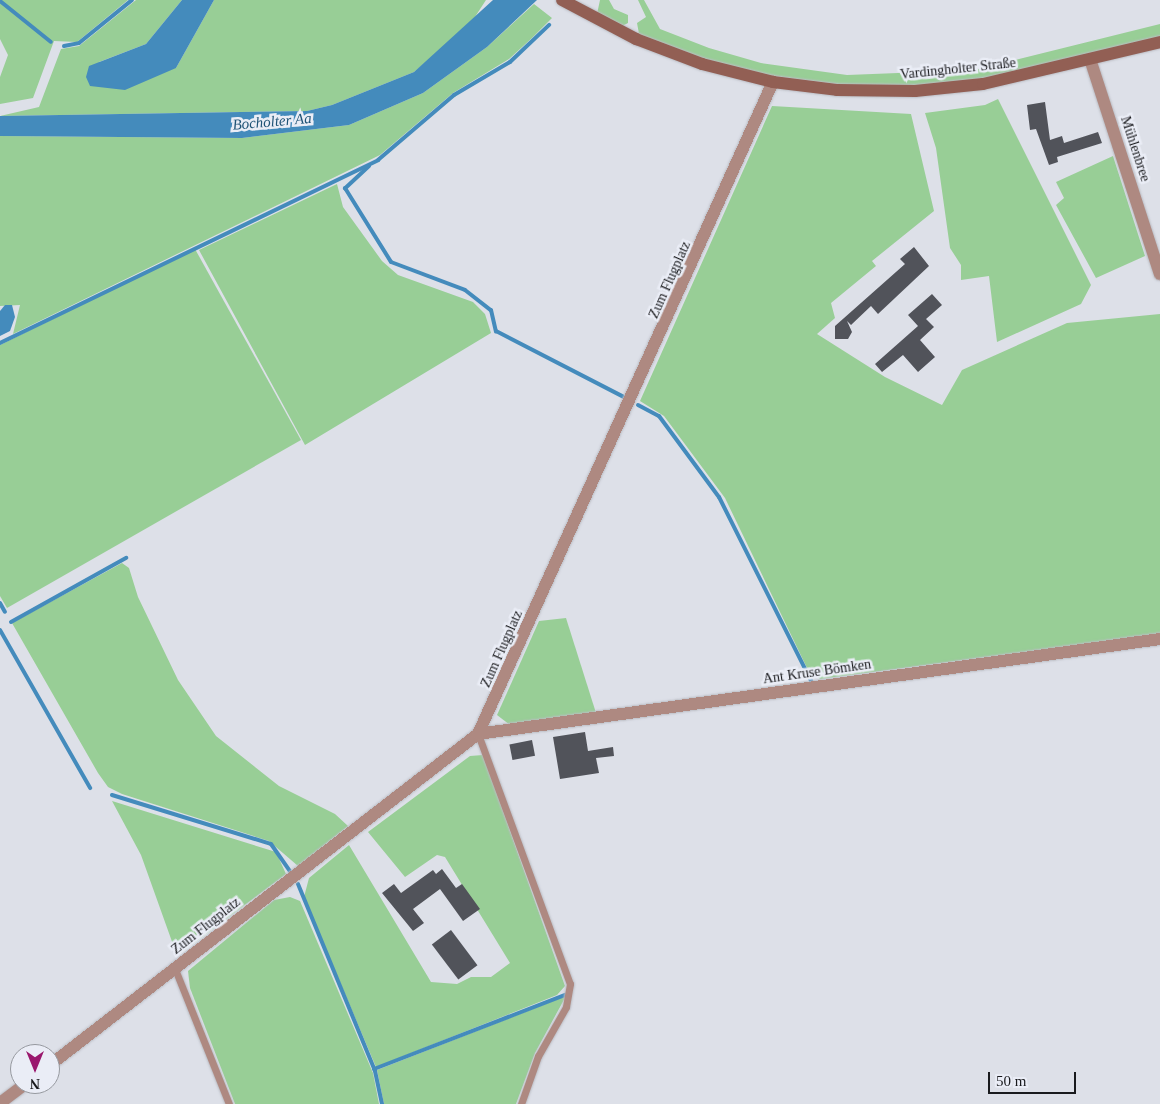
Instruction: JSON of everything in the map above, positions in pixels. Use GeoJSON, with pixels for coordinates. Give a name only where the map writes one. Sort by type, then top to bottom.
{"type":"FeatureCollection","features":[{"type":"Feature","properties":{"kind":"street","name":"Vardingholter Straße"},"geometry":{"type":"LineString","coordinates":[[562,0],[668,52],[773,82],[837,90],[923,91],[1001,82],[1091,62],[1160,42]]}},
{"type":"Feature","properties":{"kind":"street","name":"Mühlenbree"},"geometry":{"type":"LineString","coordinates":[[1091,62],[1160,274]]}},
{"type":"Feature","properties":{"kind":"street","name":"Zum Flugplatz"},"geometry":{"type":"LineString","coordinates":[[60,1057],[478,734],[773,82]]}},
{"type":"Feature","properties":{"kind":"street","name":"Ant Kruse Bömken"},"geometry":{"type":"LineString","coordinates":[[478,734],[1160,639]]}},
{"type":"Feature","properties":{"kind":"street"},"geometry":{"type":"LineString","coordinates":[[0,1104],[12,1094]]}},
{"type":"Feature","properties":{"kind":"lane"},"geometry":{"type":"LineString","coordinates":[[478,734],[570,984],[566,1007],[538,1056],[521,1104]]}},
{"type":"Feature","properties":{"kind":"lane"},"geometry":{"type":"LineString","coordinates":[[175,969],[229,1104]]}},
{"type":"Feature","properties":{"kind":"green space"},"geometry":{"type":"Polygon","coordinates":[[[0,0],[128,0],[77,42],[54,41],[33,98],[0,104],[0,77],[8,55],[0,39],[0,0]]]}},
{"type":"Feature","properties":{"kind":"green space"},"geometry":{"type":"Polygon","coordinates":[[[136,0],[182,0],[146,44],[99,62],[176,68],[214,0],[486,0],[469,26],[414,72],[332,105],[307,111],[0,116],[39,107],[61,49],[79,46],[136,0]]]}},
{"type":"Feature","properties":{"kind":"green space"},"geometry":{"type":"Polygon","coordinates":[[[600,0],[609,0],[614,9],[628,15],[628,23],[622,26],[597,14],[600,0]]]}},
{"type":"Feature","properties":{"kind":"green space"},"geometry":{"type":"Polygon","coordinates":[[[638,0],[644,0],[660,29],[709,48],[761,63],[847,75],[975,70],[1160,24],[1160,37],[1025,72],[931,85],[854,86],[767,75],[713,62],[639,34],[637,23],[646,17],[638,0]]]}},
{"type":"Feature","properties":{"kind":"green space"},"geometry":{"type":"Polygon","coordinates":[[[534,4],[552,18],[532,38],[509,59],[453,93],[380,155],[13,334],[20,305],[0,306],[0,136],[242,138],[349,125],[423,93],[487,47],[534,4]]]}},
{"type":"Feature","properties":{"kind":"green space"},"geometry":{"type":"Polygon","coordinates":[[[998,99],[1091,285],[1081,304],[997,342],[989,276],[961,280],[961,265],[950,248],[936,148],[925,113],[985,105],[998,99]]]}},
{"type":"Feature","properties":{"kind":"green space"},"geometry":{"type":"Polygon","coordinates":[[[772,106],[911,114],[934,211],[872,261],[876,266],[831,303],[835,318],[817,334],[885,377],[942,405],[962,370],[1067,323],[1160,314],[1160,634],[820,679],[808,670],[725,498],[664,416],[640,401],[772,106]]]}},
{"type":"Feature","properties":{"kind":"green space"},"geometry":{"type":"Polygon","coordinates":[[[1113,156],[1145,256],[1096,278],[1056,205],[1064,198],[1056,182],[1113,156]]]}},
{"type":"Feature","properties":{"kind":"green space"},"geometry":{"type":"Polygon","coordinates":[[[337,184],[343,207],[382,261],[398,275],[473,302],[485,314],[491,333],[305,445],[199,250],[337,184]]]}},
{"type":"Feature","properties":{"kind":"green space"},"geometry":{"type":"Polygon","coordinates":[[[195,249],[301,440],[7,608],[0,596],[0,345],[195,249]]]}},
{"type":"Feature","properties":{"kind":"green space"},"geometry":{"type":"Polygon","coordinates":[[[122,563],[129,568],[138,597],[178,680],[216,736],[279,786],[335,814],[348,826],[298,866],[269,841],[122,794],[108,787],[98,773],[12,623],[122,563]]]}},
{"type":"Feature","properties":{"kind":"green space"},"geometry":{"type":"Polygon","coordinates":[[[566,618],[596,713],[510,725],[497,715],[539,621],[566,618]]]}},
{"type":"Feature","properties":{"kind":"green space"},"geometry":{"type":"Polygon","coordinates":[[[483,755],[565,986],[557,995],[376,1067],[304,897],[309,878],[349,845],[431,982],[457,984],[471,977],[491,977],[510,963],[445,857],[437,855],[405,877],[368,832],[470,756],[483,755]]]}},
{"type":"Feature","properties":{"kind":"green space"},"geometry":{"type":"Polygon","coordinates":[[[112,801],[276,852],[286,874],[181,953],[175,950],[141,855],[112,801]]]}},
{"type":"Feature","properties":{"kind":"green space"},"geometry":{"type":"Polygon","coordinates":[[[290,897],[300,901],[373,1073],[379,1104],[235,1104],[190,988],[188,971],[274,900],[290,897]]]}},
{"type":"Feature","properties":{"kind":"green space"},"geometry":{"type":"Polygon","coordinates":[[[566,996],[535,1053],[516,1104],[384,1104],[377,1070],[566,996]]]}},
{"type":"Feature","properties":{"kind":"water"},"geometry":{"type":"Polygon","coordinates":[[[182,0],[214,0],[176,68],[125,90],[90,86],[86,77],[89,66],[146,44],[182,0]]]}},
{"type":"Feature","properties":{"kind":"water","name":"Bocholter Aa"},"geometry":{"type":"Polygon","coordinates":[[[493,0],[537,0],[487,47],[423,93],[349,125],[242,138],[0,136],[0,116],[307,111],[332,105],[414,72],[493,0]]]}},
{"type":"Feature","properties":{"kind":"water"},"geometry":{"type":"Polygon","coordinates":[[[5,305],[12,305],[15,317],[10,331],[0,336],[0,311],[5,305]]]}},
{"type":"Feature","properties":{"kind":"building"},"geometry":{"type":"Polygon","coordinates":[[[1045,102],[1050,140],[1062,136],[1064,143],[1098,132],[1102,143],[1057,157],[1058,162],[1049,165],[1036,129],[1030,130],[1027,105],[1045,102]]]}},
{"type":"Feature","properties":{"kind":"building"},"geometry":{"type":"Polygon","coordinates":[[[914,247],[929,266],[878,314],[871,306],[851,325],[847,321],[852,332],[848,339],[835,339],[835,326],[905,264],[900,259],[914,247]]]}},
{"type":"Feature","properties":{"kind":"building"},"geometry":{"type":"Polygon","coordinates":[[[932,294],[942,305],[926,319],[934,327],[920,340],[935,357],[918,372],[903,355],[882,372],[875,364],[918,326],[908,315],[932,294]]]}},
{"type":"Feature","properties":{"kind":"building"},"geometry":{"type":"Polygon","coordinates":[[[585,732],[588,751],[613,747],[614,756],[596,758],[599,773],[560,779],[553,737],[585,732]]]}},
{"type":"Feature","properties":{"kind":"building"},"geometry":{"type":"Polygon","coordinates":[[[532,740],[535,756],[512,760],[509,744],[532,740]]]}},
{"type":"Feature","properties":{"kind":"building"},"geometry":{"type":"Polygon","coordinates":[[[442,869],[456,888],[462,884],[480,909],[463,921],[440,889],[413,909],[424,923],[413,931],[382,893],[394,884],[401,893],[433,870],[436,874],[442,869]]]}},
{"type":"Feature","properties":{"kind":"building"},"geometry":{"type":"Polygon","coordinates":[[[451,930],[477,965],[458,980],[432,944],[451,930]]]}},
{"type":"Feature","properties":{"kind":"waterway"},"geometry":{"type":"LineString","coordinates":[[64,46],[79,43],[132,0]]}},
{"type":"Feature","properties":{"kind":"waterway"},"geometry":{"type":"LineString","coordinates":[[0,1],[51,42]]}},
{"type":"Feature","properties":{"kind":"waterway"},"geometry":{"type":"LineString","coordinates":[[0,343],[378,160],[454,95],[510,62],[549,25]]}},
{"type":"Feature","properties":{"kind":"waterway"},"geometry":{"type":"LineString","coordinates":[[369,166],[345,188],[391,262],[465,290],[491,310],[496,331],[628,399]]}},
{"type":"Feature","properties":{"kind":"waterway"},"geometry":{"type":"LineString","coordinates":[[638,405],[659,416],[719,497],[811,681]]}},
{"type":"Feature","properties":{"kind":"waterway"},"geometry":{"type":"LineString","coordinates":[[11,622],[126,558]]}},
{"type":"Feature","properties":{"kind":"waterway"},"geometry":{"type":"LineString","coordinates":[[0,603],[5,612]]}},
{"type":"Feature","properties":{"kind":"waterway"},"geometry":{"type":"LineString","coordinates":[[0,630],[90,788]]}},
{"type":"Feature","properties":{"kind":"waterway"},"geometry":{"type":"LineString","coordinates":[[112,795],[271,844],[290,871]]}},
{"type":"Feature","properties":{"kind":"waterway"},"geometry":{"type":"LineString","coordinates":[[298,884],[375,1071],[382,1104]]}},
{"type":"Feature","properties":{"kind":"waterway"},"geometry":{"type":"LineString","coordinates":[[374,1069],[565,995]]}}]}
